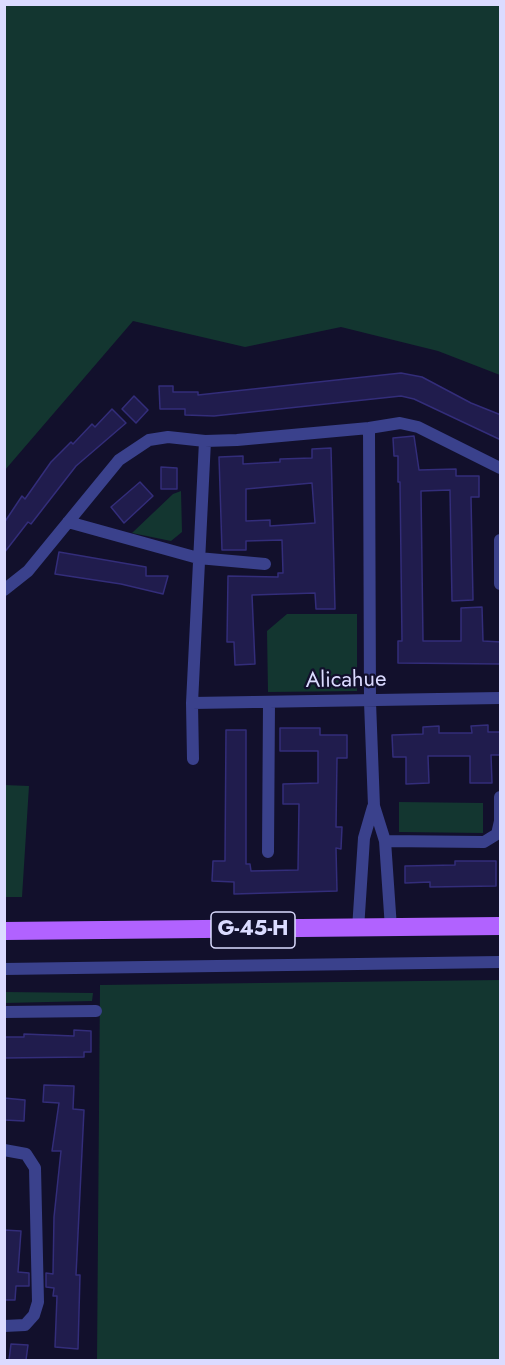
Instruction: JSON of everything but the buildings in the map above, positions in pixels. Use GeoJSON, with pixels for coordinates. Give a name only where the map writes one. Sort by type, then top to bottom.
{"type":"FeatureCollection","features":[{"type":"Feature","properties":{"kind":"main road","name":"G-45-H"},"geometry":{"type":"LineString","coordinates":[[4,932],[501,926]]}},
{"type":"Feature","properties":{"kind":"street"},"geometry":{"type":"LineString","coordinates":[[4,590],[28,571],[119,460],[148,440],[168,437],[205,441],[369,428],[400,423],[418,427],[501,468]]}},
{"type":"Feature","properties":{"kind":"street"},"geometry":{"type":"LineString","coordinates":[[369,428],[370,702],[374,806],[385,841],[391,928]]}},
{"type":"Feature","properties":{"kind":"street"},"geometry":{"type":"LineString","coordinates":[[193,759],[192,703],[205,441]]}},
{"type":"Feature","properties":{"kind":"street"},"geometry":{"type":"LineString","coordinates":[[69,522],[198,558],[265,564]]}},
{"type":"Feature","properties":{"kind":"street"},"geometry":{"type":"LineString","coordinates":[[501,540],[501,584]]}},
{"type":"Feature","properties":{"kind":"street","name":"Alicahue"},"geometry":{"type":"LineString","coordinates":[[192,703],[370,702],[501,698]]}},
{"type":"Feature","properties":{"kind":"street"},"geometry":{"type":"LineString","coordinates":[[268,852],[269,703]]}},
{"type":"Feature","properties":{"kind":"street"},"geometry":{"type":"LineString","coordinates":[[385,841],[484,842],[497,834],[500,821],[500,797]]}},
{"type":"Feature","properties":{"kind":"street"},"geometry":{"type":"LineString","coordinates":[[358,929],[364,838],[374,806]]}},
{"type":"Feature","properties":{"kind":"street"},"geometry":{"type":"LineString","coordinates":[[4,969],[501,962]]}},
{"type":"Feature","properties":{"kind":"street"},"geometry":{"type":"LineString","coordinates":[[4,1012],[96,1011]]}},
{"type":"Feature","properties":{"kind":"street"},"geometry":{"type":"LineString","coordinates":[[4,1150],[26,1154],[35,1168],[38,1302],[34,1315],[25,1324],[4,1326]]}},
{"type":"Feature","properties":{"kind":"green space"},"geometry":{"type":"Polygon","coordinates":[[[5,4],[500,5],[500,375],[438,351],[341,327],[245,347],[133,321],[5,470],[5,4]]]}},
{"type":"Feature","properties":{"kind":"green space"},"geometry":{"type":"Polygon","coordinates":[[[181,491],[182,532],[171,541],[132,533],[173,494],[181,491]]]}},
{"type":"Feature","properties":{"kind":"green space"},"geometry":{"type":"Polygon","coordinates":[[[287,614],[357,614],[357,691],[268,692],[267,631],[287,614]]]}},
{"type":"Feature","properties":{"kind":"green space"},"geometry":{"type":"Polygon","coordinates":[[[4,785],[29,786],[22,897],[5,897],[4,785]]]}},
{"type":"Feature","properties":{"kind":"green space"},"geometry":{"type":"Polygon","coordinates":[[[399,802],[483,803],[483,833],[399,832],[399,802]]]}},
{"type":"Feature","properties":{"kind":"green space"},"geometry":{"type":"Polygon","coordinates":[[[500,980],[500,1360],[97,1360],[100,985],[500,980]]]}},
{"type":"Feature","properties":{"kind":"green space"},"geometry":{"type":"Polygon","coordinates":[[[4,992],[93,993],[92,1001],[5,1003],[4,992]]]}}]}
